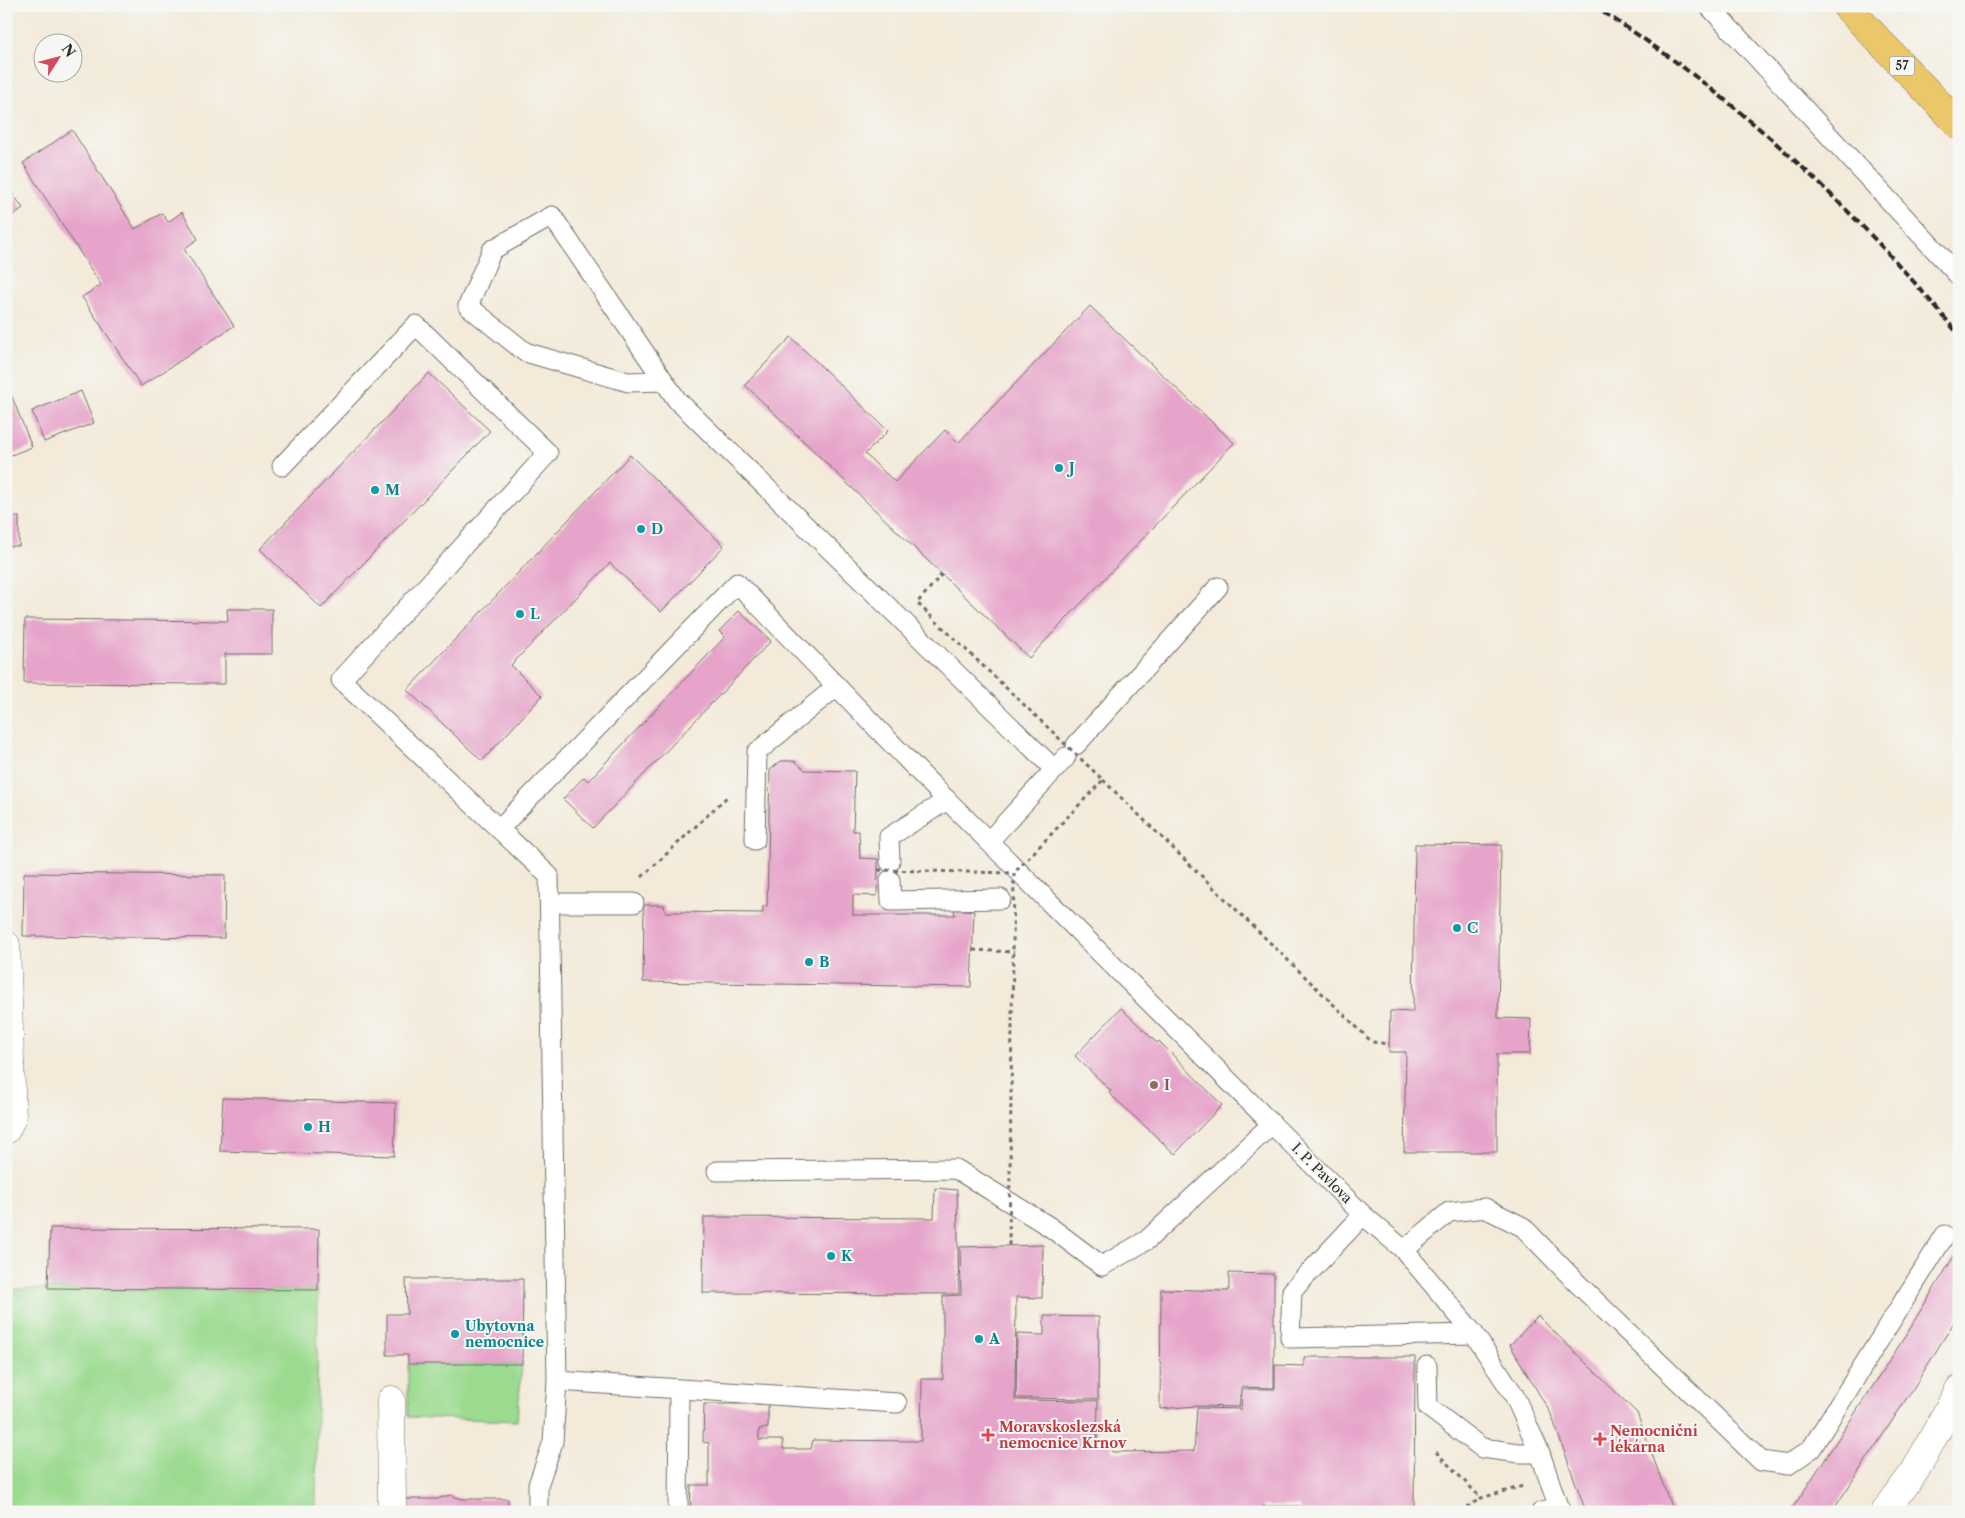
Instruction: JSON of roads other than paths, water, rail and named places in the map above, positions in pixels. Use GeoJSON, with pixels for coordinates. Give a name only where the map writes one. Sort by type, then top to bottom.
{"type":"FeatureCollection","features":[{"type":"Feature","properties":{"kind":"main road","name":"57"},"geometry":{"type":"LineString","coordinates":[[1846,6],[1959,125]]}},
{"type":"Feature","properties":{"kind":"street"},"geometry":{"type":"LineString","coordinates":[[6,944],[12,1117],[6,1130]]}},
{"type":"Feature","properties":{"kind":"street"},"geometry":{"type":"LineString","coordinates":[[1885,1512],[1915,1471],[1959,1390]]}},
{"type":"Feature","properties":{"kind":"street"},"geometry":{"type":"LineString","coordinates":[[391,1400],[392,1512]]}},
{"type":"Feature","properties":{"kind":"lane"},"geometry":{"type":"LineString","coordinates":[[1710,6],[1959,276]]}},
{"type":"Feature","properties":{"kind":"lane"},"geometry":{"type":"LineString","coordinates":[[664,381],[628,382],[525,352],[468,306],[492,250],[552,216],[677,400],[1065,757]]}},
{"type":"Feature","properties":{"kind":"lane"},"geometry":{"type":"LineString","coordinates":[[282,466],[416,325],[548,453],[340,680],[549,876],[557,1381],[553,1442],[538,1485],[538,1512]]}},
{"type":"Feature","properties":{"kind":"lane","name":"I. P. Pavlova"},"geometry":{"type":"LineString","coordinates":[[499,829],[738,582],[946,800],[989,841],[1019,875],[1043,896],[1363,1215],[1404,1250],[1474,1334],[1514,1395],[1540,1453],[1560,1510]]}},
{"type":"Feature","properties":{"kind":"lane"},"geometry":{"type":"LineString","coordinates":[[989,841],[1218,587]]}},
{"type":"Feature","properties":{"kind":"lane"},"geometry":{"type":"LineString","coordinates":[[755,840],[757,752],[837,686]]}},
{"type":"Feature","properties":{"kind":"lane"},"geometry":{"type":"LineString","coordinates":[[946,800],[889,837],[886,871],[891,901],[1001,899]]}},
{"type":"Feature","properties":{"kind":"lane"},"geometry":{"type":"LineString","coordinates":[[1023,897],[1043,896]]}},
{"type":"Feature","properties":{"kind":"lane"},"geometry":{"type":"LineString","coordinates":[[550,903],[634,903]]}},
{"type":"Feature","properties":{"kind":"lane"},"geometry":{"type":"LineString","coordinates":[[718,1171],[956,1169],[1050,1227],[1102,1266],[1147,1240],[1272,1124]]}},
{"type":"Feature","properties":{"kind":"lane"},"geometry":{"type":"LineString","coordinates":[[1404,1250],[1449,1212],[1485,1208],[1524,1226],[1578,1284],[1761,1461],[1788,1465],[1811,1449],[1945,1235]]}},
{"type":"Feature","properties":{"kind":"lane"},"geometry":{"type":"LineString","coordinates":[[1363,1215],[1292,1291],[1290,1338],[1474,1334]]}},
{"type":"Feature","properties":{"kind":"lane"},"geometry":{"type":"LineString","coordinates":[[1427,1366],[1428,1406],[1482,1448],[1519,1453],[1540,1453]]}},
{"type":"Feature","properties":{"kind":"lane"},"geometry":{"type":"LineString","coordinates":[[557,1381],[679,1391],[896,1402]]}},
{"type":"Feature","properties":{"kind":"lane"},"geometry":{"type":"LineString","coordinates":[[678,1512],[679,1391]]}},
{"type":"Feature","properties":{"kind":"lane"},"geometry":{"type":"LineString","coordinates":[[1541,1512],[1560,1510]]}},
{"type":"Feature","properties":{"kind":"railway"},"geometry":{"type":"LineString","coordinates":[[1593,6],[1644,39],[1694,75],[1789,155],[1878,243],[1920,288],[1959,335]]}},
{"type":"Feature","properties":{"kind":"place","name":"J"},"geometry":{"type":"Point","coordinates":[1059,468]}},
{"type":"Feature","properties":{"kind":"place","name":"M"},"geometry":{"type":"Point","coordinates":[375,490]}},
{"type":"Feature","properties":{"kind":"place","name":"D"},"geometry":{"type":"Point","coordinates":[641,529]}},
{"type":"Feature","properties":{"kind":"place","name":"L"},"geometry":{"type":"Point","coordinates":[520,614]}},
{"type":"Feature","properties":{"kind":"place","name":"C"},"geometry":{"type":"Point","coordinates":[1457,928]}},
{"type":"Feature","properties":{"kind":"place","name":"B"},"geometry":{"type":"Point","coordinates":[809,962]}},
{"type":"Feature","properties":{"kind":"place","name":"I"},"geometry":{"type":"Point","coordinates":[1154,1085]}},
{"type":"Feature","properties":{"kind":"place","name":"H"},"geometry":{"type":"Point","coordinates":[308,1127]}},
{"type":"Feature","properties":{"kind":"place","name":"K"},"geometry":{"type":"Point","coordinates":[831,1256]}},
{"type":"Feature","properties":{"kind":"place","name":"Ubytovna nemocnice"},"geometry":{"type":"Point","coordinates":[455,1334]}},
{"type":"Feature","properties":{"kind":"place","name":"A"},"geometry":{"type":"Point","coordinates":[979,1339]}},
{"type":"Feature","properties":{"kind":"place","name":"Moravskoslezská nemocnice Krnov"},"geometry":{"type":"Point","coordinates":[988,1435]}},
{"type":"Feature","properties":{"kind":"place","name":"Nemocniční lékárna"},"geometry":{"type":"Point","coordinates":[1600,1439]}}]}
